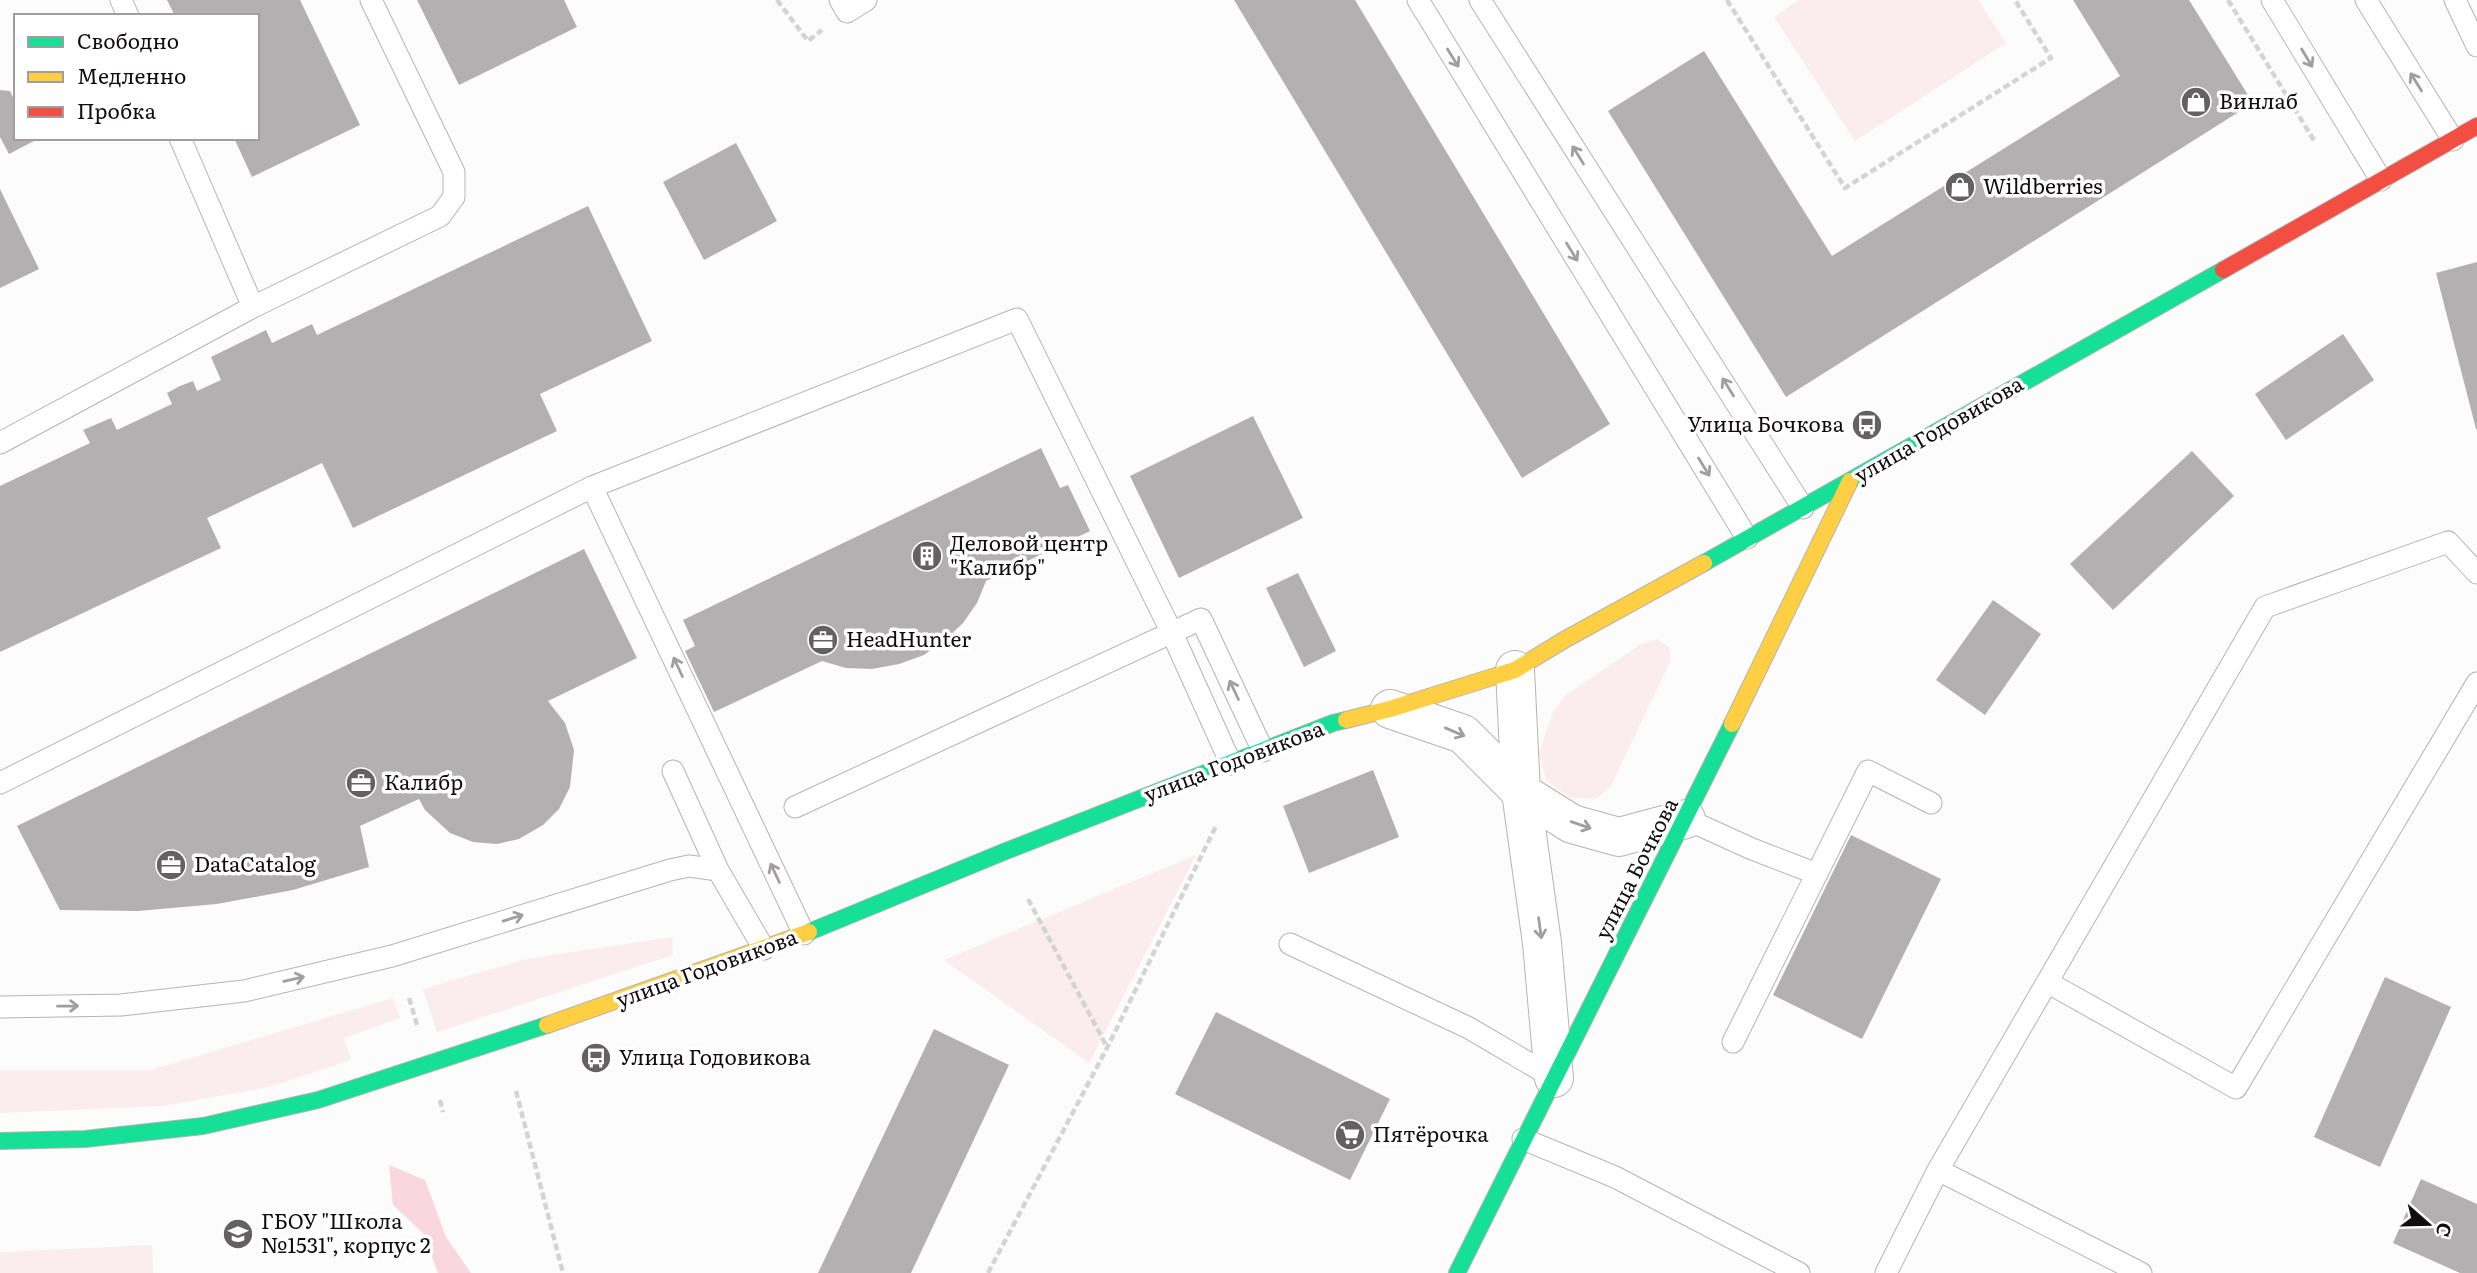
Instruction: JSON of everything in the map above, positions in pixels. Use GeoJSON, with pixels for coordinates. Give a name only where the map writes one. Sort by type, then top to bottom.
{"type":"FeatureCollection","features":[{"type":"Feature","properties":{"kind":"street","name":"улица Годовикова"},"geometry":{"type":"LineString","coordinates":[[0,1141],[85,1139],[202,1126],[318,1100],[579,1015],[764,949],[1334,723],[1390,709],[1515,670],[2477,126]]}},
{"type":"Feature","properties":{"kind":"street","name":"улица Бочкова"},"geometry":{"type":"LineString","coordinates":[[1457,1273],[1686,820],[1850,481]]}},
{"type":"Feature","properties":{"kind":"street"},"geometry":{"type":"LineString","coordinates":[[1515,670],[1521,792],[1542,943],[1554,1078]]}},
{"type":"Feature","properties":{"kind":"street"},"geometry":{"type":"LineString","coordinates":[[1390,709],[1463,734],[1521,792],[1572,824],[1619,837],[1686,820]]}},
{"type":"Feature","properties":{"kind":"lane"},"geometry":{"type":"LineString","coordinates":[[0,443],[253,307],[440,216],[454,197],[454,172],[371,0]]}},
{"type":"Feature","properties":{"kind":"lane"},"geometry":{"type":"LineString","coordinates":[[844,6],[866,0]]}},
{"type":"Feature","properties":{"kind":"lane"},"geometry":{"type":"LineString","coordinates":[[1418,0],[1747,538]]}},
{"type":"Feature","properties":{"kind":"lane"},"geometry":{"type":"LineString","coordinates":[[1480,0],[1714,364],[1803,508]]}},
{"type":"Feature","properties":{"kind":"lane"},"geometry":{"type":"LineString","coordinates":[[2272,0],[2381,180]]}},
{"type":"Feature","properties":{"kind":"lane"},"geometry":{"type":"LineString","coordinates":[[2366,0],[2453,140]]}},
{"type":"Feature","properties":{"kind":"lane"},"geometry":{"type":"LineString","coordinates":[[2455,0],[2477,46]]}},
{"type":"Feature","properties":{"kind":"lane"},"geometry":{"type":"LineString","coordinates":[[181,140],[253,307]]}},
{"type":"Feature","properties":{"kind":"lane"},"geometry":{"type":"LineString","coordinates":[[0,783],[592,487],[1017,319],[1172,632],[1231,764]]}},
{"type":"Feature","properties":{"kind":"lane"},"geometry":{"type":"LineString","coordinates":[[592,487],[804,934]]}},
{"type":"Feature","properties":{"kind":"lane"},"geometry":{"type":"LineString","coordinates":[[1886,1273],[1938,1170],[2265,607],[2448,542],[2477,572]]}},
{"type":"Feature","properties":{"kind":"lane"},"geometry":{"type":"LineString","coordinates":[[795,807],[1201,619],[1263,751]]}},
{"type":"Feature","properties":{"kind":"lane"},"geometry":{"type":"LineString","coordinates":[[2047,982],[2236,1088],[2477,682]]}},
{"type":"Feature","properties":{"kind":"lane"},"geometry":{"type":"LineString","coordinates":[[673,771],[718,870],[764,949]]}},
{"type":"Feature","properties":{"kind":"lane"},"geometry":{"type":"LineString","coordinates":[[1734,1042],[1868,771],[1931,803]]}},
{"type":"Feature","properties":{"kind":"lane"},"geometry":{"type":"LineString","coordinates":[[1686,820],[1817,874]]}},
{"type":"Feature","properties":{"kind":"lane"},"geometry":{"type":"LineString","coordinates":[[0,1007],[121,1005],[244,990],[393,956],[670,870],[689,866],[718,870]]}},
{"type":"Feature","properties":{"kind":"lane"},"geometry":{"type":"LineString","coordinates":[[1290,944],[1469,1027],[1554,1078]]}},
{"type":"Feature","properties":{"kind":"lane"},"geometry":{"type":"LineString","coordinates":[[1523,1139],[1615,1177],[1799,1273]]}},
{"type":"Feature","properties":{"kind":"lane"},"geometry":{"type":"LineString","coordinates":[[1938,1170],[2141,1273]]}},
{"type":"Feature","properties":{"kind":"path"},"geometry":{"type":"LineString","coordinates":[[777,0],[808,41],[844,6]]}},
{"type":"Feature","properties":{"kind":"path"},"geometry":{"type":"LineString","coordinates":[[1727,0],[1845,188],[2051,58],[2015,0]]}},
{"type":"Feature","properties":{"kind":"path"},"geometry":{"type":"LineString","coordinates":[[2228,0],[2315,142]]}},
{"type":"Feature","properties":{"kind":"path"},"geometry":{"type":"LineString","coordinates":[[988,1273],[1107,1048],[1217,824]]}},
{"type":"Feature","properties":{"kind":"path"},"geometry":{"type":"LineString","coordinates":[[1028,899],[1107,1048]]}},
{"type":"Feature","properties":{"kind":"path"},"geometry":{"type":"LineString","coordinates":[[516,1091],[564,1273]]}},
{"type":"Feature","properties":{"kind":"shaded area"},"geometry":{"type":"Polygon","coordinates":[[[1799,0],[1978,0],[2006,43],[1855,141],[1774,17],[1799,0]]]}},
{"type":"Feature","properties":{"kind":"shaded area"},"geometry":{"type":"Polygon","coordinates":[[[1657,639],[1669,647],[1671,660],[1610,787],[1596,799],[1570,798],[1546,780],[1539,754],[1552,714],[1566,695],[1641,644],[1657,639]]]}},
{"type":"Feature","properties":{"kind":"shaded area"},"geometry":{"type":"Polygon","coordinates":[[[1196,855],[1089,1063],[944,960],[1196,855]]]}},
{"type":"Feature","properties":{"kind":"shaded area"},"geometry":{"type":"Polygon","coordinates":[[[672,937],[673,955],[437,1032],[423,989],[526,959],[672,937]]]}},
{"type":"Feature","properties":{"kind":"shaded area"},"geometry":{"type":"Polygon","coordinates":[[[393,998],[400,1018],[344,1038],[351,1060],[269,1087],[164,1106],[0,1113],[0,1070],[151,1070],[393,998]]]}},
{"type":"Feature","properties":{"kind":"shaded area"},"geometry":{"type":"Polygon","coordinates":[[[389,1165],[425,1180],[446,1237],[471,1273],[438,1273],[423,1233],[393,1205],[389,1165]]]}},
{"type":"Feature","properties":{"kind":"shaded area"},"geometry":{"type":"Polygon","coordinates":[[[152,1245],[153,1273],[0,1273],[0,1252],[152,1245]]]}},
{"type":"Feature","properties":{"kind":"building"},"geometry":{"type":"Polygon","coordinates":[[[167,0],[300,0],[360,125],[252,177],[235,140],[259,140],[259,14],[174,14],[167,0]]]}},
{"type":"Feature","properties":{"kind":"building"},"geometry":{"type":"Polygon","coordinates":[[[417,0],[564,0],[577,27],[459,85],[417,0]]]}},
{"type":"Feature","properties":{"kind":"building"},"geometry":{"type":"Polygon","coordinates":[[[1234,0],[1355,0],[1610,424],[1522,478],[1234,0]]]}},
{"type":"Feature","properties":{"kind":"building"},"geometry":{"type":"Polygon","coordinates":[[[2073,0],[2189,0],[2253,103],[1786,397],[1608,111],[1704,51],[1832,256],[2120,76],[2073,0]]]}},
{"type":"Feature","properties":{"kind":"building"},"geometry":{"type":"Polygon","coordinates":[[[0,90],[10,91],[14,99],[14,140],[34,141],[9,154],[0,137],[0,90]]]}},
{"type":"Feature","properties":{"kind":"building"},"geometry":{"type":"Polygon","coordinates":[[[736,143],[777,221],[704,260],[663,182],[736,143]]]}},
{"type":"Feature","properties":{"kind":"building"},"geometry":{"type":"Polygon","coordinates":[[[0,189],[39,269],[0,288],[0,189]]]}},
{"type":"Feature","properties":{"kind":"building"},"geometry":{"type":"Polygon","coordinates":[[[588,206],[652,341],[540,394],[557,431],[353,528],[322,463],[207,518],[221,548],[0,652],[0,486],[90,443],[83,430],[111,418],[117,430],[172,404],[167,393],[180,386],[193,381],[197,391],[221,380],[211,357],[266,330],[272,343],[312,324],[317,335],[588,206]]]}},
{"type":"Feature","properties":{"kind":"building"},"geometry":{"type":"Polygon","coordinates":[[[2477,262],[2477,429],[2476,429],[2436,273],[2477,262]]]}},
{"type":"Feature","properties":{"kind":"building"},"geometry":{"type":"Polygon","coordinates":[[[2343,334],[2374,380],[2286,440],[2255,394],[2343,334]]]}},
{"type":"Feature","properties":{"kind":"building"},"geometry":{"type":"Polygon","coordinates":[[[1253,416],[1303,518],[1179,578],[1130,476],[1253,416]]]}},
{"type":"Feature","properties":{"kind":"building","name":"Деловой центр \"Калибр\""},"geometry":{"type":"Polygon","coordinates":[[[1041,448],[1060,488],[1068,485],[1090,531],[986,581],[977,603],[963,623],[924,655],[899,664],[872,669],[846,668],[822,661],[714,712],[685,651],[695,646],[683,620],[1041,448]]]}},
{"type":"Feature","properties":{"kind":"building"},"geometry":{"type":"Polygon","coordinates":[[[2192,451],[2234,496],[2113,610],[2070,564],[2192,451]]]}},
{"type":"Feature","properties":{"kind":"building"},"geometry":{"type":"Polygon","coordinates":[[[584,549],[637,658],[548,701],[565,723],[574,750],[570,787],[559,809],[543,825],[519,839],[497,844],[473,842],[450,833],[425,810],[419,799],[360,826],[369,867],[293,890],[217,904],[138,911],[60,910],[17,826],[584,549]]]}},
{"type":"Feature","properties":{"kind":"building"},"geometry":{"type":"Polygon","coordinates":[[[1298,573],[1336,651],[1304,667],[1266,588],[1298,573]]]}},
{"type":"Feature","properties":{"kind":"building"},"geometry":{"type":"Polygon","coordinates":[[[1993,600],[2041,634],[1985,715],[1936,680],[1993,600]]]}},
{"type":"Feature","properties":{"kind":"building"},"geometry":{"type":"Polygon","coordinates":[[[1373,770],[1399,837],[1309,873],[1283,806],[1373,770]]]}},
{"type":"Feature","properties":{"kind":"building"},"geometry":{"type":"Polygon","coordinates":[[[1851,835],[1941,879],[1862,1039],[1773,995],[1851,835]]]}},
{"type":"Feature","properties":{"kind":"building"},"geometry":{"type":"Polygon","coordinates":[[[2385,977],[2451,1007],[2380,1167],[2314,1137],[2385,977]]]}},
{"type":"Feature","properties":{"kind":"building"},"geometry":{"type":"Polygon","coordinates":[[[1216,1012],[1390,1099],[1350,1180],[1175,1094],[1216,1012]]]}},
{"type":"Feature","properties":{"kind":"building"},"geometry":{"type":"Polygon","coordinates":[[[934,1029],[1009,1065],[911,1273],[818,1273],[934,1029]]]}},
{"type":"Feature","properties":{"kind":"building"},"geometry":{"type":"Polygon","coordinates":[[[2421,1179],[2477,1204],[2477,1273],[2460,1273],[2393,1243],[2421,1179]]]}},
{"type":"Feature","properties":{"kind":"traffic: fast"},"geometry":{"type":"LineString","coordinates":[[1704,563],[2223,270]]}},
{"type":"Feature","properties":{"kind":"traffic: fast"},"geometry":{"type":"LineString","coordinates":[[809,932],[1006,851],[1346,720]]}},
{"type":"Feature","properties":{"kind":"traffic: fast"},"geometry":{"type":"LineString","coordinates":[[1457,1273],[1732,724]]}},
{"type":"Feature","properties":{"kind":"traffic: fast"},"geometry":{"type":"LineString","coordinates":[[0,1141],[85,1139],[203,1126],[318,1100],[547,1025]]}},
{"type":"Feature","properties":{"kind":"traffic: slow"},"geometry":{"type":"LineString","coordinates":[[1732,724],[1850,481]]}},
{"type":"Feature","properties":{"kind":"traffic: slow"},"geometry":{"type":"LineString","coordinates":[[1346,720],[1515,670],[1704,563]]}},
{"type":"Feature","properties":{"kind":"traffic: slow"},"geometry":{"type":"LineString","coordinates":[[547,1025],[809,932]]}},
{"type":"Feature","properties":{"kind":"traffic: jam"},"geometry":{"type":"LineString","coordinates":[[2223,270],[2477,126]]}},
{"type":"Feature","properties":{"kind":"place","name":"Винлаб"},"geometry":{"type":"Point","coordinates":[2196,102]}},
{"type":"Feature","properties":{"kind":"place","name":"Wildberries"},"geometry":{"type":"Point","coordinates":[1960,187]}},
{"type":"Feature","properties":{"kind":"place","name":"Улица Бочкова"},"geometry":{"type":"Point","coordinates":[1867,425]}},
{"type":"Feature","properties":{"kind":"place","name":"Деловой центр \"Калибр\""},"geometry":{"type":"Point","coordinates":[927,556]}},
{"type":"Feature","properties":{"kind":"place","name":"HeadHunter"},"geometry":{"type":"Point","coordinates":[823,640]}},
{"type":"Feature","properties":{"kind":"place","name":"Калибр"},"geometry":{"type":"Point","coordinates":[361,783]}},
{"type":"Feature","properties":{"kind":"place","name":"DataCatalog"},"geometry":{"type":"Point","coordinates":[171,865]}},
{"type":"Feature","properties":{"kind":"place","name":"Улица Годовикова"},"geometry":{"type":"Point","coordinates":[596,1058]}},
{"type":"Feature","properties":{"kind":"place","name":"Пятёрочка"},"geometry":{"type":"Point","coordinates":[1350,1135]}},
{"type":"Feature","properties":{"kind":"place","name":"ГБОУ \"Школа №1531\", корпус 2"},"geometry":{"type":"Point","coordinates":[238,1234]}}]}
